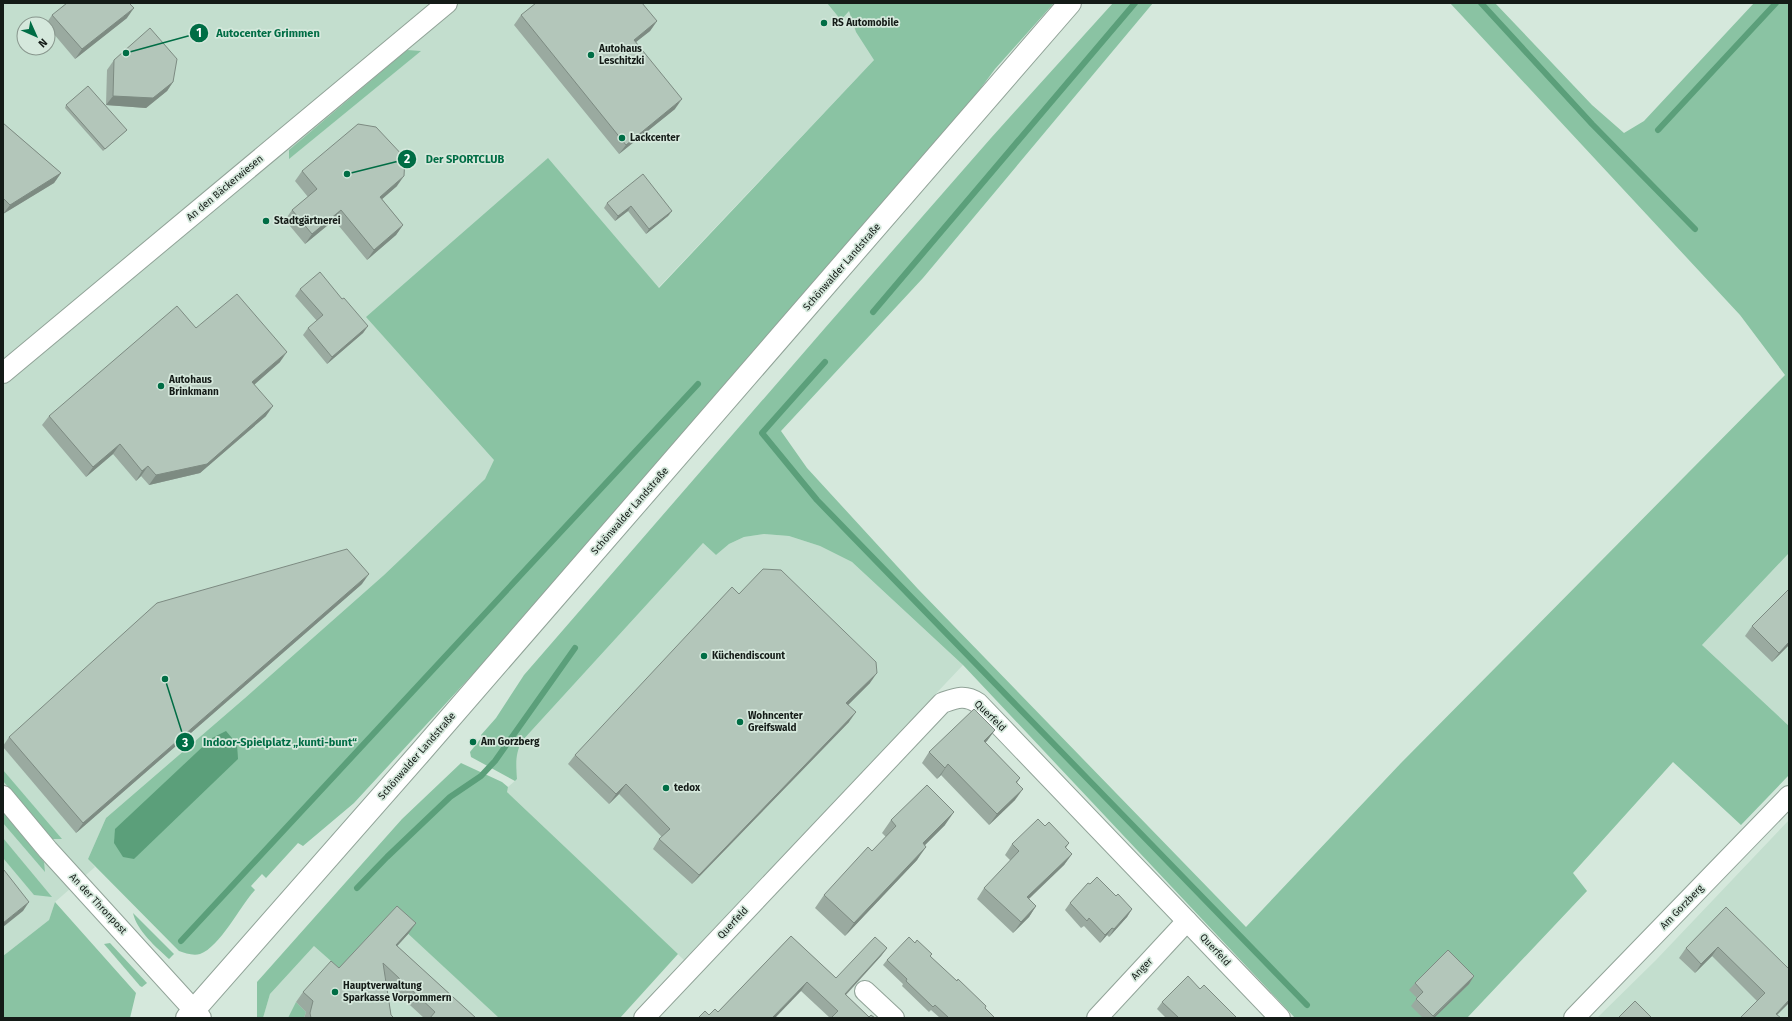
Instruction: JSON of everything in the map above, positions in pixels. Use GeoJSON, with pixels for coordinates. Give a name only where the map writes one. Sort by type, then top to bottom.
{"type":"FeatureCollection","features":[{"type":"Feature","properties":{"kind":"main road","name":"Schönwalder Landstraße"},"geometry":{"type":"LineString","coordinates":[[194,1016],[1070,3]]}},
{"type":"Feature","properties":{"kind":"street","name":"An den Bäckerwiesen"},"geometry":{"type":"LineString","coordinates":[[3,373],[447,3]]}},
{"type":"Feature","properties":{"kind":"street","name":"Querfeld"},"geometry":{"type":"LineString","coordinates":[[644,1018],[942,703],[962,696],[970,698],[978,703],[1280,1018]]}},
{"type":"Feature","properties":{"kind":"street","name":"An der Thronpost"},"geometry":{"type":"LineString","coordinates":[[3,796],[48,850],[163,975],[194,1016]]}},
{"type":"Feature","properties":{"kind":"street","name":"Am Gorzberg"},"geometry":{"type":"LineString","coordinates":[[1574,1018],[1789,796]]}},
{"type":"Feature","properties":{"kind":"street","name":"Anger"},"geometry":{"type":"LineString","coordinates":[[1097,1018],[1187,921]]}},
{"type":"Feature","properties":{"kind":"street"},"geometry":{"type":"LineString","coordinates":[[865,991],[894,1018]]}},
{"type":"Feature","properties":{"kind":"shaded area"},"geometry":{"type":"Polygon","coordinates":[[[3,3],[928,3],[495,460],[485,479],[384,575],[106,818],[88,859],[95,867],[55,902],[49,920],[3,956],[3,3]]]}},
{"type":"Feature","properties":{"kind":"shaded area"},"geometry":{"type":"Polygon","coordinates":[[[827,3],[1054,3],[995,69],[960,116],[508,636],[354,803],[303,846],[298,843],[266,878],[262,874],[251,886],[255,890],[222,935],[207,950],[195,955],[179,951],[88,859],[106,818],[384,575],[485,479],[494,460],[366,317],[548,158],[659,288],[874,60],[856,32],[849,11],[841,20],[827,3]]]}},
{"type":"Feature","properties":{"kind":"shaded area"},"geometry":{"type":"Polygon","coordinates":[[[1113,3],[1153,3],[923,278],[781,431],[807,468],[918,589],[1246,927],[1401,763],[1785,375],[1740,315],[1450,3],[1495,3],[1592,105],[1624,133],[1644,121],[1754,3],[1789,3],[1789,553],[1702,645],[1789,726],[1789,775],[1741,825],[1673,762],[1573,873],[1587,891],[1467,1018],[1295,1018],[963,665],[852,562],[820,546],[789,536],[764,534],[744,537],[729,544],[716,555],[703,543],[522,741],[517,755],[517,779],[515,781],[471,757],[470,752],[482,737],[481,735],[496,718],[524,675],[991,138],[1113,3]]]}},
{"type":"Feature","properties":{"kind":"shaded area"},"geometry":{"type":"Polygon","coordinates":[[[407,50],[421,51],[289,159],[289,150],[407,50]]]}},
{"type":"Feature","properties":{"kind":"shaded area"},"geometry":{"type":"Polygon","coordinates":[[[764,534],[789,536],[820,546],[852,562],[963,665],[684,960],[506,791],[508,787],[517,779],[515,763],[517,750],[522,741],[703,543],[716,555],[729,544],[744,537],[764,534]]]}},
{"type":"Feature","properties":{"kind":"shaded area"},"geometry":{"type":"Polygon","coordinates":[[[1789,553],[1789,726],[1702,645],[1789,553]]]}},
{"type":"Feature","properties":{"kind":"shaded area"},"geometry":{"type":"Polygon","coordinates":[[[226,731],[237,744],[238,759],[134,859],[123,857],[114,843],[115,829],[212,738],[226,731]]]}},
{"type":"Feature","properties":{"kind":"shaded area"},"geometry":{"type":"Polygon","coordinates":[[[461,763],[502,782],[508,787],[507,792],[678,954],[620,1018],[499,1018],[389,916],[340,969],[314,946],[270,994],[263,1018],[257,1018],[257,982],[402,819],[461,763]]]}},
{"type":"Feature","properties":{"kind":"shaded area"},"geometry":{"type":"Polygon","coordinates":[[[3,770],[62,839],[52,839],[3,781],[3,770]]]}},
{"type":"Feature","properties":{"kind":"shaded area"},"geometry":{"type":"Polygon","coordinates":[[[3,812],[44,862],[45,872],[3,823],[3,812]]]}},
{"type":"Feature","properties":{"kind":"shaded area"},"geometry":{"type":"Polygon","coordinates":[[[1789,820],[1789,1018],[1597,1018],[1656,960],[1789,820]]]}},
{"type":"Feature","properties":{"kind":"shaded area"},"geometry":{"type":"Polygon","coordinates":[[[3,838],[52,897],[34,895],[3,858],[3,838]]]}},
{"type":"Feature","properties":{"kind":"shaded area"},"geometry":{"type":"Polygon","coordinates":[[[55,902],[136,993],[130,1018],[3,1018],[3,956],[49,920],[55,902]]]}},
{"type":"Feature","properties":{"kind":"shaded area"},"geometry":{"type":"Polygon","coordinates":[[[133,913],[174,954],[169,959],[153,944],[138,926],[133,913]]]}},
{"type":"Feature","properties":{"kind":"shaded area"},"geometry":{"type":"Polygon","coordinates":[[[390,916],[499,1018],[263,1018],[270,994],[314,946],[390,916]]]}},
{"type":"Feature","properties":{"kind":"shaded area"},"geometry":{"type":"Polygon","coordinates":[[[110,943],[147,983],[142,987],[140,986],[104,944],[110,943]]]}},
{"type":"Feature","properties":{"kind":"shaded area"},"geometry":{"type":"Polygon","coordinates":[[[296,1002],[306,1012],[304,1018],[288,1018],[296,1002]]]}},
{"type":"Feature","properties":{"kind":"building"},"geometry":{"type":"Polygon","coordinates":[[[67,3],[129,3],[134,8],[82,49],[56,20],[56,16],[52,15],[67,3]]]}},
{"type":"Feature","properties":{"kind":"building"},"geometry":{"type":"Polygon","coordinates":[[[536,3],[642,3],[657,21],[634,40],[682,99],[626,145],[521,15],[536,3]]]}},
{"type":"Feature","properties":{"kind":"building"},"geometry":{"type":"Polygon","coordinates":[[[150,28],[177,59],[173,82],[153,98],[113,96],[114,60],[150,28]]]}},
{"type":"Feature","properties":{"kind":"building"},"geometry":{"type":"Polygon","coordinates":[[[88,86],[127,130],[105,149],[66,105],[88,86]]]}},
{"type":"Feature","properties":{"kind":"building"},"geometry":{"type":"Polygon","coordinates":[[[3,123],[61,173],[10,205],[3,198],[3,123]]]}},
{"type":"Feature","properties":{"kind":"building"},"geometry":{"type":"Polygon","coordinates":[[[358,124],[376,127],[405,158],[404,176],[380,197],[403,225],[374,250],[341,210],[312,234],[292,210],[317,189],[302,171],[358,124]]]}},
{"type":"Feature","properties":{"kind":"building"},"geometry":{"type":"Polygon","coordinates":[[[643,174],[672,211],[649,229],[631,206],[618,216],[607,203],[643,174]]]}},
{"type":"Feature","properties":{"kind":"building"},"geometry":{"type":"Polygon","coordinates":[[[320,272],[342,299],[344,298],[368,326],[332,357],[308,328],[323,315],[300,289],[320,272]]]}},
{"type":"Feature","properties":{"kind":"building"},"geometry":{"type":"Polygon","coordinates":[[[237,294],[287,352],[252,382],[273,406],[207,464],[156,475],[148,466],[142,471],[120,444],[93,467],[49,416],[177,306],[196,328],[237,294]]]}},
{"type":"Feature","properties":{"kind":"building"},"geometry":{"type":"Polygon","coordinates":[[[347,549],[369,574],[83,823],[9,737],[157,603],[347,549]]]}},
{"type":"Feature","properties":{"kind":"building"},"geometry":{"type":"Polygon","coordinates":[[[763,569],[781,570],[876,662],[877,673],[846,703],[856,712],[699,875],[659,839],[670,829],[626,784],[616,794],[575,755],[732,587],[739,594],[763,569]]]}},
{"type":"Feature","properties":{"kind":"building"},"geometry":{"type":"Polygon","coordinates":[[[1789,589],[1789,642],[1779,653],[1752,626],[1789,589]]]}},
{"type":"Feature","properties":{"kind":"building"},"geometry":{"type":"Polygon","coordinates":[[[974,709],[995,730],[984,741],[1020,778],[1016,782],[1023,789],[997,814],[948,764],[945,768],[929,752],[974,709]]]}},
{"type":"Feature","properties":{"kind":"building"},"geometry":{"type":"Polygon","coordinates":[[[927,785],[954,812],[923,843],[926,847],[854,923],[824,895],[868,847],[872,851],[896,826],[891,820],[927,785]]]}},
{"type":"Feature","properties":{"kind":"building"},"geometry":{"type":"Polygon","coordinates":[[[1038,819],[1045,826],[1049,822],[1069,843],[1065,847],[1072,854],[1027,897],[1036,906],[1021,922],[984,888],[1019,851],[1012,844],[1038,819]]]}},
{"type":"Feature","properties":{"kind":"building"},"geometry":{"type":"Polygon","coordinates":[[[4,870],[29,902],[3,923],[3,871],[4,870]]]}},
{"type":"Feature","properties":{"kind":"building"},"geometry":{"type":"Polygon","coordinates":[[[1097,877],[1116,896],[1118,894],[1132,909],[1114,929],[1112,928],[1105,935],[1089,918],[1087,921],[1070,903],[1088,883],[1090,884],[1097,877]]]}},
{"type":"Feature","properties":{"kind":"building"},"geometry":{"type":"Polygon","coordinates":[[[397,906],[416,923],[396,945],[476,1018],[430,1018],[435,1012],[383,963],[391,1015],[394,1018],[311,1018],[310,1013],[313,1001],[303,992],[331,961],[339,968],[397,906]]]}},
{"type":"Feature","properties":{"kind":"building"},"geometry":{"type":"Polygon","coordinates":[[[1726,907],[1789,969],[1789,1000],[1776,1014],[1781,1018],[1740,1018],[1765,993],[1718,947],[1701,964],[1686,948],[1726,907]]]}},
{"type":"Feature","properties":{"kind":"building"},"geometry":{"type":"Polygon","coordinates":[[[791,936],[836,978],[875,937],[887,948],[845,994],[869,1017],[871,1015],[875,1018],[831,1018],[838,1011],[807,982],[772,1018],[698,1018],[705,1011],[709,1015],[715,1009],[718,1012],[791,936]]]}},
{"type":"Feature","properties":{"kind":"building"},"geometry":{"type":"Polygon","coordinates":[[[909,937],[915,943],[917,940],[932,954],[930,956],[957,981],[958,979],[986,1006],[985,1008],[995,1018],[949,1018],[935,1005],[933,1007],[887,960],[909,937]]]}},
{"type":"Feature","properties":{"kind":"building"},"geometry":{"type":"Polygon","coordinates":[[[1448,950],[1474,976],[1433,1016],[1416,999],[1423,992],[1415,983],[1448,950]]]}},
{"type":"Feature","properties":{"kind":"building"},"geometry":{"type":"Polygon","coordinates":[[[1188,976],[1200,989],[1204,985],[1237,1018],[1179,1018],[1162,1002],[1188,976]]]}},
{"type":"Feature","properties":{"kind":"building"},"geometry":{"type":"Polygon","coordinates":[[[1635,1001],[1652,1018],[1618,1018],[1635,1001]]]}},
{"type":"Feature","properties":{"kind":"waterway"},"geometry":{"type":"LineString","coordinates":[[873,312],[1135,3]]}},
{"type":"Feature","properties":{"kind":"waterway"},"geometry":{"type":"LineString","coordinates":[[1481,3],[1592,124],[1695,229]]}},
{"type":"Feature","properties":{"kind":"waterway"},"geometry":{"type":"LineString","coordinates":[[1658,130],[1776,3]]}},
{"type":"Feature","properties":{"kind":"waterway"},"geometry":{"type":"LineString","coordinates":[[825,362],[762,433],[817,500],[1307,1005]]}},
{"type":"Feature","properties":{"kind":"waterway"},"geometry":{"type":"LineString","coordinates":[[181,941],[698,384]]}},
{"type":"Feature","properties":{"kind":"waterway"},"geometry":{"type":"LineString","coordinates":[[357,888],[450,797],[481,776],[495,761],[575,648]]}},
{"type":"Feature","properties":{"kind":"place","name":"RS Automobile"},"geometry":{"type":"Point","coordinates":[824,23]}},
{"type":"Feature","properties":{"kind":"place","name":"Autocenter Grimmen"},"geometry":{"type":"Point","coordinates":[126,53]}},
{"type":"Feature","properties":{"kind":"place","name":"Autohaus Leschitzki"},"geometry":{"type":"Point","coordinates":[591,55]}},
{"type":"Feature","properties":{"kind":"place","name":"Lackcenter"},"geometry":{"type":"Point","coordinates":[622,138]}},
{"type":"Feature","properties":{"kind":"place","name":"Der SPORTCLUB"},"geometry":{"type":"Point","coordinates":[347,174]}},
{"type":"Feature","properties":{"kind":"place","name":"Stadtgärtnerei"},"geometry":{"type":"Point","coordinates":[266,221]}},
{"type":"Feature","properties":{"kind":"place","name":"Autohaus Brinkmann"},"geometry":{"type":"Point","coordinates":[161,386]}},
{"type":"Feature","properties":{"kind":"place","name":"Küchendiscount"},"geometry":{"type":"Point","coordinates":[704,656]}},
{"type":"Feature","properties":{"kind":"place","name":"Indoor-Spielplatz „kunti-bunt“"},"geometry":{"type":"Point","coordinates":[165,679]}},
{"type":"Feature","properties":{"kind":"place","name":"Wohncenter Greifswald"},"geometry":{"type":"Point","coordinates":[740,722]}},
{"type":"Feature","properties":{"kind":"place","name":"Am Gorzberg"},"geometry":{"type":"Point","coordinates":[473,742]}},
{"type":"Feature","properties":{"kind":"place","name":"tedox"},"geometry":{"type":"Point","coordinates":[666,788]}},
{"type":"Feature","properties":{"kind":"place","name":"Hauptverwaltung Sparkasse Vorpommern"},"geometry":{"type":"Point","coordinates":[335,992]}}]}
